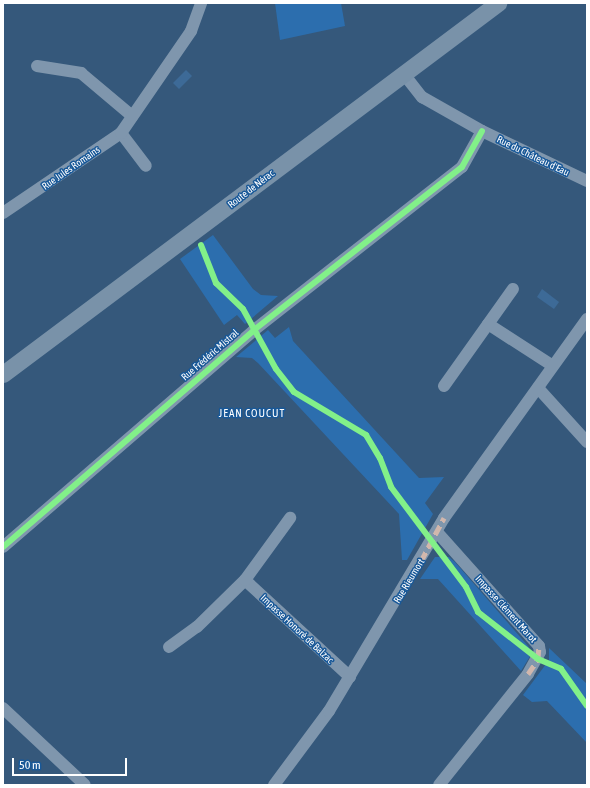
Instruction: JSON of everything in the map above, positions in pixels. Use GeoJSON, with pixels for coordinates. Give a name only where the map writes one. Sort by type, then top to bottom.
{"type":"FeatureCollection","features":[{"type":"Feature","properties":{"kind":"main road","name":"Route de Nérac"},"geometry":{"type":"LineString","coordinates":[[3,374],[498,3]]}},
{"type":"Feature","properties":{"kind":"street","name":"Rue Jules Romains"},"geometry":{"type":"LineString","coordinates":[[3,213],[122,133],[132,116],[191,32],[201,3]]}},
{"type":"Feature","properties":{"kind":"street"},"geometry":{"type":"LineString","coordinates":[[37,66],[80,73],[132,116]]}},
{"type":"Feature","properties":{"kind":"street","name":"Rue du Château d'Eau"},"geometry":{"type":"LineString","coordinates":[[403,73],[422,97],[482,131],[587,181]]}},
{"type":"Feature","properties":{"kind":"street","name":"Rue Frédéric Mistral"},"geometry":{"type":"LineString","coordinates":[[3,547],[254,330],[462,167],[482,131]]}},
{"type":"Feature","properties":{"kind":"street"},"geometry":{"type":"LineString","coordinates":[[122,133],[146,166]]}},
{"type":"Feature","properties":{"kind":"street"},"geometry":{"type":"LineString","coordinates":[[444,386],[513,289]]}},
{"type":"Feature","properties":{"kind":"street","name":"Rue Rieumort"},"geometry":{"type":"LineString","coordinates":[[274,785],[350,677],[437,532],[587,319]]}},
{"type":"Feature","properties":{"kind":"street"},"geometry":{"type":"LineString","coordinates":[[488,324],[553,366]]}},
{"type":"Feature","properties":{"kind":"street"},"geometry":{"type":"LineString","coordinates":[[538,388],[587,442]]}},
{"type":"Feature","properties":{"kind":"street"},"geometry":{"type":"LineString","coordinates":[[169,647],[197,627],[245,580],[290,518]]}},
{"type":"Feature","properties":{"kind":"street","name":"Impasse Clément Marot"},"geometry":{"type":"LineString","coordinates":[[437,532],[539,646],[540,652],[528,674],[439,785]]}},
{"type":"Feature","properties":{"kind":"street","name":"Impasse Honoré de Balzac"},"geometry":{"type":"LineString","coordinates":[[245,580],[350,677]]}},
{"type":"Feature","properties":{"kind":"street"},"geometry":{"type":"LineString","coordinates":[[3,708],[83,785]]}},
{"type":"Feature","properties":{"kind":"shaded area"},"geometry":{"type":"Polygon","coordinates":[[[275,3],[341,3],[345,26],[280,40],[275,3]]]}},
{"type":"Feature","properties":{"kind":"shaded area"},"geometry":{"type":"Polygon","coordinates":[[[186,70],[192,76],[179,89],[173,83],[186,70]]]}},
{"type":"Feature","properties":{"kind":"shaded area"},"geometry":{"type":"Polygon","coordinates":[[[213,235],[253,289],[261,295],[278,296],[245,324],[237,315],[224,325],[180,259],[213,235]]]}},
{"type":"Feature","properties":{"kind":"shaded area"},"geometry":{"type":"Polygon","coordinates":[[[542,289],[559,302],[554,309],[537,297],[542,289]]]}},
{"type":"Feature","properties":{"kind":"shaded area"},"geometry":{"type":"Polygon","coordinates":[[[289,327],[293,341],[419,478],[444,477],[425,503],[433,514],[407,560],[402,560],[399,514],[258,363],[252,358],[236,357],[268,330],[275,338],[289,327]]]}},
{"type":"Feature","properties":{"kind":"shaded area"},"geometry":{"type":"Polygon","coordinates":[[[435,557],[449,557],[455,562],[528,646],[532,653],[521,671],[438,579],[420,579],[435,557]]]}},
{"type":"Feature","properties":{"kind":"shaded area"},"geometry":{"type":"Polygon","coordinates":[[[549,648],[587,684],[587,743],[547,701],[532,702],[523,695],[549,660],[549,648]]]}},
{"type":"Feature","properties":{"kind":"marked path"},"geometry":{"type":"LineString","coordinates":[[421,561],[444,518]]}},
{"type":"Feature","properties":{"kind":"marked path"},"geometry":{"type":"LineString","coordinates":[[528,674],[538,659],[539,646]]}},
{"type":"Feature","properties":{"kind":"cycle path"},"geometry":{"type":"LineString","coordinates":[[3,547],[254,330],[462,167],[482,131]]}},
{"type":"Feature","properties":{"kind":"cycle path"},"geometry":{"type":"LineString","coordinates":[[201,245],[216,283],[243,309],[276,369],[294,392],[366,435],[380,458],[391,487],[466,587],[478,612],[538,659],[561,669],[587,706]]}},
{"type":"Feature","properties":{"kind":"district","name":"JEAN COUCUT"},"geometry":{"type":"Point","coordinates":[252,413]}}]}
